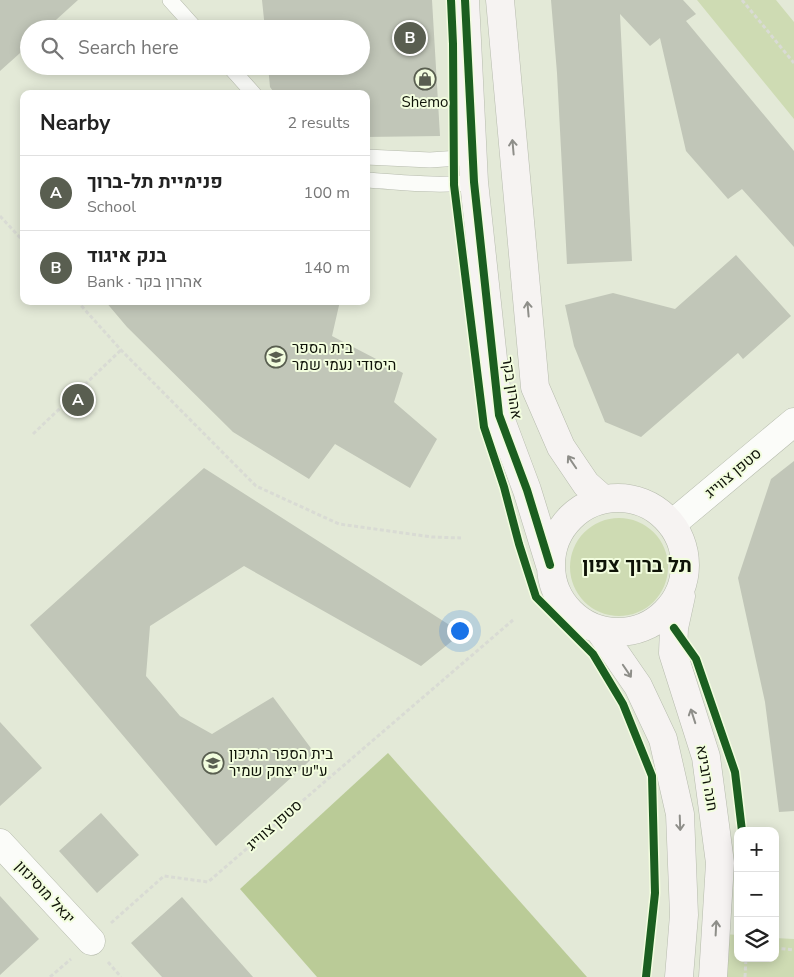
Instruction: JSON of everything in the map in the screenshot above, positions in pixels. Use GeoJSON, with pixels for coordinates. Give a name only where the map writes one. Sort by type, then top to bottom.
{"type":"FeatureCollection","features":[{"type":"Feature","properties":{"kind":"street","name":"אהרון בקר"},"geometry":{"type":"LineString","coordinates":[[465,0],[474,170],[500,416],[527,490],[550,565]]}},
{"type":"Feature","properties":{"kind":"street","name":"אהרון בקר"},"geometry":{"type":"LineString","coordinates":[[500,0],[536,388],[561,447],[586,484],[603,499]]}},
{"type":"Feature","properties":{"kind":"street","name":"סטפן צווייג"},"geometry":{"type":"LineString","coordinates":[[672,524],[794,422]]}},
{"type":"Feature","properties":{"kind":"street"},"geometry":{"type":"LineString","coordinates":[[627,498],[642,502],[659,512],[672,524],[682,542],[686,560],[684,584],[675,603],[654,623],[630,632],[600,631],[577,620],[561,602],[553,585],[550,565],[556,538],[569,518],[584,506],[603,499],[627,498]]}},
{"type":"Feature","properties":{"kind":"street","name":"חנה רובינא"},"geometry":{"type":"LineString","coordinates":[[684,584],[674,628],[673,653],[706,757],[720,863],[713,977]]}},
{"type":"Feature","properties":{"kind":"street"},"geometry":{"type":"LineString","coordinates":[[600,631],[638,686],[663,739],[680,814],[684,915],[678,977]]}},
{"type":"Feature","properties":{"kind":"street","name":"יגאל מוסינזון"},"geometry":{"type":"LineString","coordinates":[[0,843],[91,941]]}},
{"type":"Feature","properties":{"kind":"lane"},"geometry":{"type":"LineString","coordinates":[[170,0],[188,20]]}},
{"type":"Feature","properties":{"kind":"lane"},"geometry":{"type":"LineString","coordinates":[[237,75],[250,90]]}},
{"type":"Feature","properties":{"kind":"lane"},"geometry":{"type":"LineString","coordinates":[[370,157],[430,160],[474,170]]}},
{"type":"Feature","properties":{"kind":"lane"},"geometry":{"type":"LineString","coordinates":[[370,180],[454,184],[474,170]]}},
{"type":"Feature","properties":{"kind":"path"},"geometry":{"type":"LineString","coordinates":[[742,0],[794,63]]}},
{"type":"Feature","properties":{"kind":"path"},"geometry":{"type":"LineString","coordinates":[[0,216],[20,238]]}},
{"type":"Feature","properties":{"kind":"path"},"geometry":{"type":"LineString","coordinates":[[81,305],[121,350],[256,486],[339,524],[432,537],[461,538]]}},
{"type":"Feature","properties":{"kind":"path"},"geometry":{"type":"LineString","coordinates":[[33,434],[121,350]]}},
{"type":"Feature","properties":{"kind":"path"},"geometry":{"type":"LineString","coordinates":[[779,948],[794,950]]}},
{"type":"Feature","properties":{"kind":"path"},"geometry":{"type":"LineString","coordinates":[[745,977],[746,962]]}},
{"type":"Feature","properties":{"kind":"green space"},"geometry":{"type":"Polygon","coordinates":[[[697,0],[776,0],[794,22],[794,119],[697,0]]]}},
{"type":"Feature","properties":{"kind":"green space"},"geometry":{"type":"Polygon","coordinates":[[[619,518],[638,522],[653,533],[664,548],[668,567],[664,586],[653,601],[638,612],[619,616],[600,612],[585,601],[574,586],[570,567],[574,548],[585,533],[600,522],[619,518]]]}},
{"type":"Feature","properties":{"kind":"green space"},"geometry":{"type":"Polygon","coordinates":[[[388,753],[587,977],[317,977],[240,889],[388,753]]]}},
{"type":"Feature","properties":{"kind":"green space"},"geometry":{"type":"Polygon","coordinates":[[[724,934],[734,935],[734,962],[779,962],[779,938],[794,939],[794,977],[721,977],[724,934]]]}},
{"type":"Feature","properties":{"kind":"building"},"geometry":{"type":"Polygon","coordinates":[[[0,0],[78,0],[56,20],[20,20],[20,53],[0,71],[0,0]]]}},
{"type":"Feature","properties":{"kind":"building"},"geometry":{"type":"Polygon","coordinates":[[[262,0],[432,0],[440,136],[370,137],[370,90],[272,90],[270,87],[269,75],[370,75],[370,20],[264,20],[262,0]]]}},
{"type":"Feature","properties":{"kind":"building"},"geometry":{"type":"Polygon","coordinates":[[[551,0],[683,0],[696,14],[686,21],[794,151],[794,247],[742,189],[728,199],[686,151],[660,38],[650,46],[620,14],[632,261],[567,264],[557,73],[551,0]]]}},
{"type":"Feature","properties":{"kind":"building"},"geometry":{"type":"Polygon","coordinates":[[[736,255],[791,316],[743,359],[738,353],[641,437],[605,422],[574,346],[565,305],[613,293],[675,309],[736,255]]]}},
{"type":"Feature","properties":{"kind":"building"},"geometry":{"type":"Polygon","coordinates":[[[108,305],[339,305],[332,336],[403,373],[394,402],[437,439],[410,488],[335,444],[309,479],[233,432],[127,327],[108,305]]]}},
{"type":"Feature","properties":{"kind":"building"},"geometry":{"type":"Polygon","coordinates":[[[794,461],[794,811],[779,812],[765,702],[738,578],[771,479],[794,461]]]}},
{"type":"Feature","properties":{"kind":"building"},"geometry":{"type":"Polygon","coordinates":[[[204,468],[462,633],[421,666],[244,566],[150,626],[146,676],[180,716],[212,734],[273,697],[316,755],[216,846],[30,625],[204,468]]]}},
{"type":"Feature","properties":{"kind":"building"},"geometry":{"type":"Polygon","coordinates":[[[0,722],[42,768],[0,806],[0,722]]]}},
{"type":"Feature","properties":{"kind":"building"},"geometry":{"type":"Polygon","coordinates":[[[101,813],[139,855],[97,893],[59,851],[101,813]]]}},
{"type":"Feature","properties":{"kind":"building"},"geometry":{"type":"Polygon","coordinates":[[[0,896],[39,939],[0,975],[0,896]]]}},
{"type":"Feature","properties":{"kind":"building"},"geometry":{"type":"Polygon","coordinates":[[[182,897],[253,977],[162,977],[131,943],[182,897]]]}},
{"type":"Feature","properties":{"kind":"cycle path"},"geometry":{"type":"LineString","coordinates":[[451,0],[454,185],[484,427],[504,487],[519,544],[536,597],[593,654],[623,704],[652,776],[655,893],[646,977]]}},
{"type":"Feature","properties":{"kind":"cycle path"},"geometry":{"type":"LineString","coordinates":[[465,0],[474,182],[499,415],[527,490],[550,565]]}},
{"type":"Feature","properties":{"kind":"cycle path"},"geometry":{"type":"LineString","coordinates":[[674,628],[696,659],[735,772],[742,827]]}},
{"type":"Feature","properties":{"kind":"place","name":"בנק איגוד"},"geometry":{"type":"Point","coordinates":[410,38]}},
{"type":"Feature","properties":{"kind":"place","name":"Shemo"},"geometry":{"type":"Point","coordinates":[425,79]}},
{"type":"Feature","properties":{"kind":"place","name":"בית הספר היסודי נעמי שמר"},"geometry":{"type":"Point","coordinates":[276,357]}},
{"type":"Feature","properties":{"kind":"place","name":"פנימיית תל-ברוך"},"geometry":{"type":"Point","coordinates":[78,400]}},
{"type":"Feature","properties":{"kind":"place","name":"בית הספר התיכון ע\"ש יצחק שמיר"},"geometry":{"type":"Point","coordinates":[213,763]}},
{"type":"Feature","properties":{"kind":"district","name":"תל ברוך צפון"},"geometry":{"type":"Point","coordinates":[637,565]}}]}
